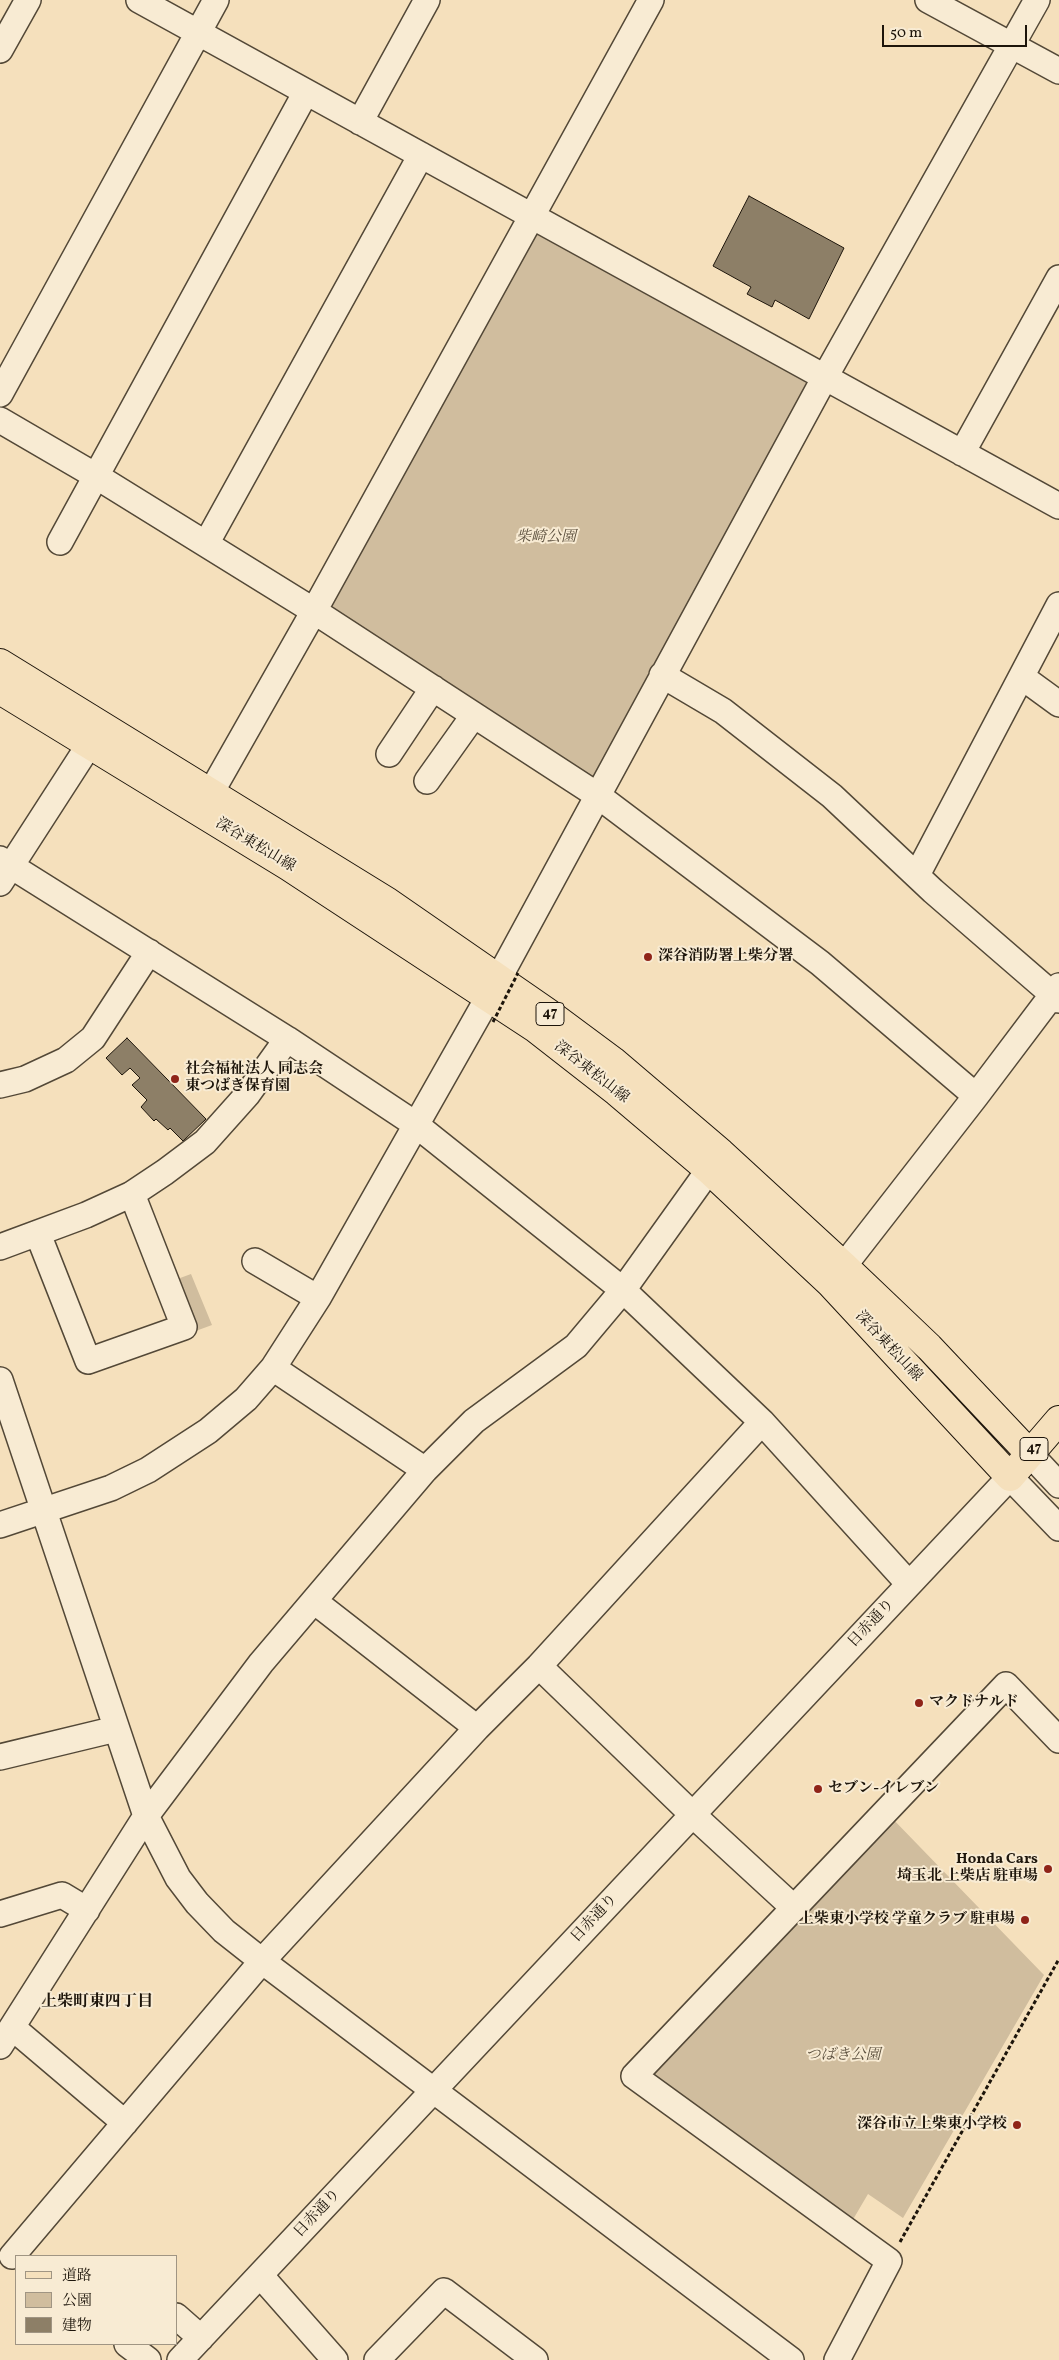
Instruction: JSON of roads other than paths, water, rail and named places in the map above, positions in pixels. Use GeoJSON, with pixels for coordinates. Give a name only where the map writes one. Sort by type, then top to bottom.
{"type":"FeatureCollection","features":[{"type":"Feature","properties":{"kind":"main road","name":"深谷東松山線"},"geometry":{"type":"LineString","coordinates":[[0,663],[96,735],[205,802],[288,866],[499,993],[535,1028],[617,1092],[715,1162],[837,1275],[929,1347],[1030,1454]]}},
{"type":"Feature","properties":{"kind":"main road","name":"深谷東松山線"},"geometry":{"type":"LineString","coordinates":[[0,690],[96,735]]}},
{"type":"Feature","properties":{"kind":"main road","name":"深谷東松山線"},"geometry":{"type":"LineString","coordinates":[[837,1275],[1010,1478]]}},
{"type":"Feature","properties":{"kind":"main road","name":"47"},"geometry":{"type":"LineString","coordinates":[[1010,1478],[1059,1420]]}},
{"type":"Feature","properties":{"kind":"street"},"geometry":{"type":"LineString","coordinates":[[0,50],[28,0]]}},
{"type":"Feature","properties":{"kind":"street"},"geometry":{"type":"LineString","coordinates":[[138,0],[1059,506]]}},
{"type":"Feature","properties":{"kind":"street"},"geometry":{"type":"LineString","coordinates":[[0,394],[216,0]]}},
{"type":"Feature","properties":{"kind":"street"},"geometry":{"type":"LineString","coordinates":[[360,122],[427,0]]}},
{"type":"Feature","properties":{"kind":"street"},"geometry":{"type":"LineString","coordinates":[[205,802],[314,611],[651,0]]}},
{"type":"Feature","properties":{"kind":"street"},"geometry":{"type":"LineString","coordinates":[[928,0],[1059,71]]}},
{"type":"Feature","properties":{"kind":"street"},"geometry":{"type":"LineString","coordinates":[[0,1525],[111,1488],[163,1461],[208,1431],[246,1399],[273,1368],[318,1298],[414,1124],[499,993],[597,795],[662,675],[712,588],[825,377],[1037,0]]}},
{"type":"Feature","properties":{"kind":"street"},"geometry":{"type":"LineString","coordinates":[[60,542],[306,92]]}},
{"type":"Feature","properties":{"kind":"street"},"geometry":{"type":"LineString","coordinates":[[206,544],[421,155]]}},
{"type":"Feature","properties":{"kind":"street"},"geometry":{"type":"LineString","coordinates":[[962,453],[1059,278]]}},
{"type":"Feature","properties":{"kind":"street"},"geometry":{"type":"LineString","coordinates":[[0,420],[96,476],[314,611],[597,795],[820,963],[976,1096]]}},
{"type":"Feature","properties":{"kind":"street"},"geometry":{"type":"LineString","coordinates":[[917,875],[1059,605]]}},
{"type":"Feature","properties":{"kind":"street"},"geometry":{"type":"LineString","coordinates":[[662,675],[723,712],[773,748],[832,796],[917,875],[1057,993],[837,1275]]}},
{"type":"Feature","properties":{"kind":"street"},"geometry":{"type":"LineString","coordinates":[[1022,678],[1059,704]]}},
{"type":"Feature","properties":{"kind":"street"},"geometry":{"type":"LineString","coordinates":[[389,754],[433,688]]}},
{"type":"Feature","properties":{"kind":"street"},"geometry":{"type":"LineString","coordinates":[[427,781],[474,715]]}},
{"type":"Feature","properties":{"kind":"street"},"geometry":{"type":"LineString","coordinates":[[96,735],[4,870],[149,952],[287,1039],[414,1124],[623,1290],[762,1422],[909,1584]]}},
{"type":"Feature","properties":{"kind":"street"},"geometry":{"type":"LineString","coordinates":[[0,1085],[25,1079],[66,1060],[93,1038],[149,952]]}},
{"type":"Feature","properties":{"kind":"street"},"geometry":{"type":"LineString","coordinates":[[0,1247],[38,1234],[132,1194],[166,1172],[205,1142],[247,1096],[287,1039]]}},
{"type":"Feature","properties":{"kind":"street"},"geometry":{"type":"LineString","coordinates":[[125,2123],[6,2037],[146,1816],[261,1663],[425,1470],[474,1421],[576,1346],[623,1290],[715,1162]]}},
{"type":"Feature","properties":{"kind":"street"},"geometry":{"type":"LineString","coordinates":[[38,1234],[88,1362],[184,1327],[132,1194]]}},
{"type":"Feature","properties":{"kind":"street"},"geometry":{"type":"LineString","coordinates":[[255,1261],[318,1298]]}},
{"type":"Feature","properties":{"kind":"street"},"geometry":{"type":"LineString","coordinates":[[273,1368],[425,1470]]}},
{"type":"Feature","properties":{"kind":"street"},"geometry":{"type":"LineString","coordinates":[[0,1380],[4,1408],[44,1510],[146,1816],[170,1864],[197,1904],[224,1930],[262,1961],[791,2360]]}},
{"type":"Feature","properties":{"kind":"street"},"geometry":{"type":"LineString","coordinates":[[10,2254],[125,2123],[262,1961],[478,1728],[539,1666],[762,1422]]}},
{"type":"Feature","properties":{"kind":"street"},"geometry":{"type":"LineString","coordinates":[[1030,1454],[1059,1485]]}},
{"type":"Feature","properties":{"kind":"street"},"geometry":{"type":"LineString","coordinates":[[1010,1478],[1059,1528]]}},
{"type":"Feature","properties":{"kind":"street","name":"日赤通り"},"geometry":{"type":"LineString","coordinates":[[180,2360],[1010,1478]]}},
{"type":"Feature","properties":{"kind":"street"},"geometry":{"type":"LineString","coordinates":[[314,1601],[478,1728]]}},
{"type":"Feature","properties":{"kind":"street"},"geometry":{"type":"LineString","coordinates":[[539,1666],[794,1908]]}},
{"type":"Feature","properties":{"kind":"street"},"geometry":{"type":"LineString","coordinates":[[837,2360],[889,2261],[634,2076],[1006,1686],[1059,1740]]}},
{"type":"Feature","properties":{"kind":"street"},"geometry":{"type":"LineString","coordinates":[[0,1757],[116,1728]]}},
{"type":"Feature","properties":{"kind":"street"},"geometry":{"type":"LineString","coordinates":[[0,1914],[62,1895],[87,1910]]}},
{"type":"Feature","properties":{"kind":"street"},"geometry":{"type":"LineString","coordinates":[[260,2275],[334,2360]]}},
{"type":"Feature","properties":{"kind":"street"},"geometry":{"type":"LineString","coordinates":[[377,2360],[444,2291],[535,2360]]}},
{"type":"Feature","properties":{"kind":"street"},"geometry":{"type":"LineString","coordinates":[[178,2318],[201,2338]]}},
{"type":"Feature","properties":{"kind":"street"},"geometry":{"type":"LineString","coordinates":[[128,2345],[148,2360]]}},
{"type":"Feature","properties":{"kind":"place","name":"深谷消防署上柴分署"},"geometry":{"type":"Point","coordinates":[648,957]}},
{"type":"Feature","properties":{"kind":"place","name":"社会福祉法人 同志会 東つばき保育園"},"geometry":{"type":"Point","coordinates":[175,1079]}},
{"type":"Feature","properties":{"kind":"place","name":"マクドナルド"},"geometry":{"type":"Point","coordinates":[919,1703]}},
{"type":"Feature","properties":{"kind":"place","name":"セブン-イレブン"},"geometry":{"type":"Point","coordinates":[818,1789]}},
{"type":"Feature","properties":{"kind":"place","name":"Honda Cars 埼玉北 上柴店 駐車場"},"geometry":{"type":"Point","coordinates":[1048,1869]}},
{"type":"Feature","properties":{"kind":"place","name":"上柴東小学校 学童クラブ 駐車場"},"geometry":{"type":"Point","coordinates":[1025,1920]}},
{"type":"Feature","properties":{"kind":"place","name":"深谷市立上柴東小学校"},"geometry":{"type":"Point","coordinates":[1017,2125]}},
{"type":"Feature","properties":{"kind":"district","name":"上柴町東四丁目"},"geometry":{"type":"Point","coordinates":[97,2003]}},
{"type":"Feature","properties":{"kind":"park label","name":"柴崎公園"},"geometry":{"type":"Point","coordinates":[546,538]}},
{"type":"Feature","properties":{"kind":"park label","name":"つばき公園"},"geometry":{"type":"Point","coordinates":[843,2056]}}]}
